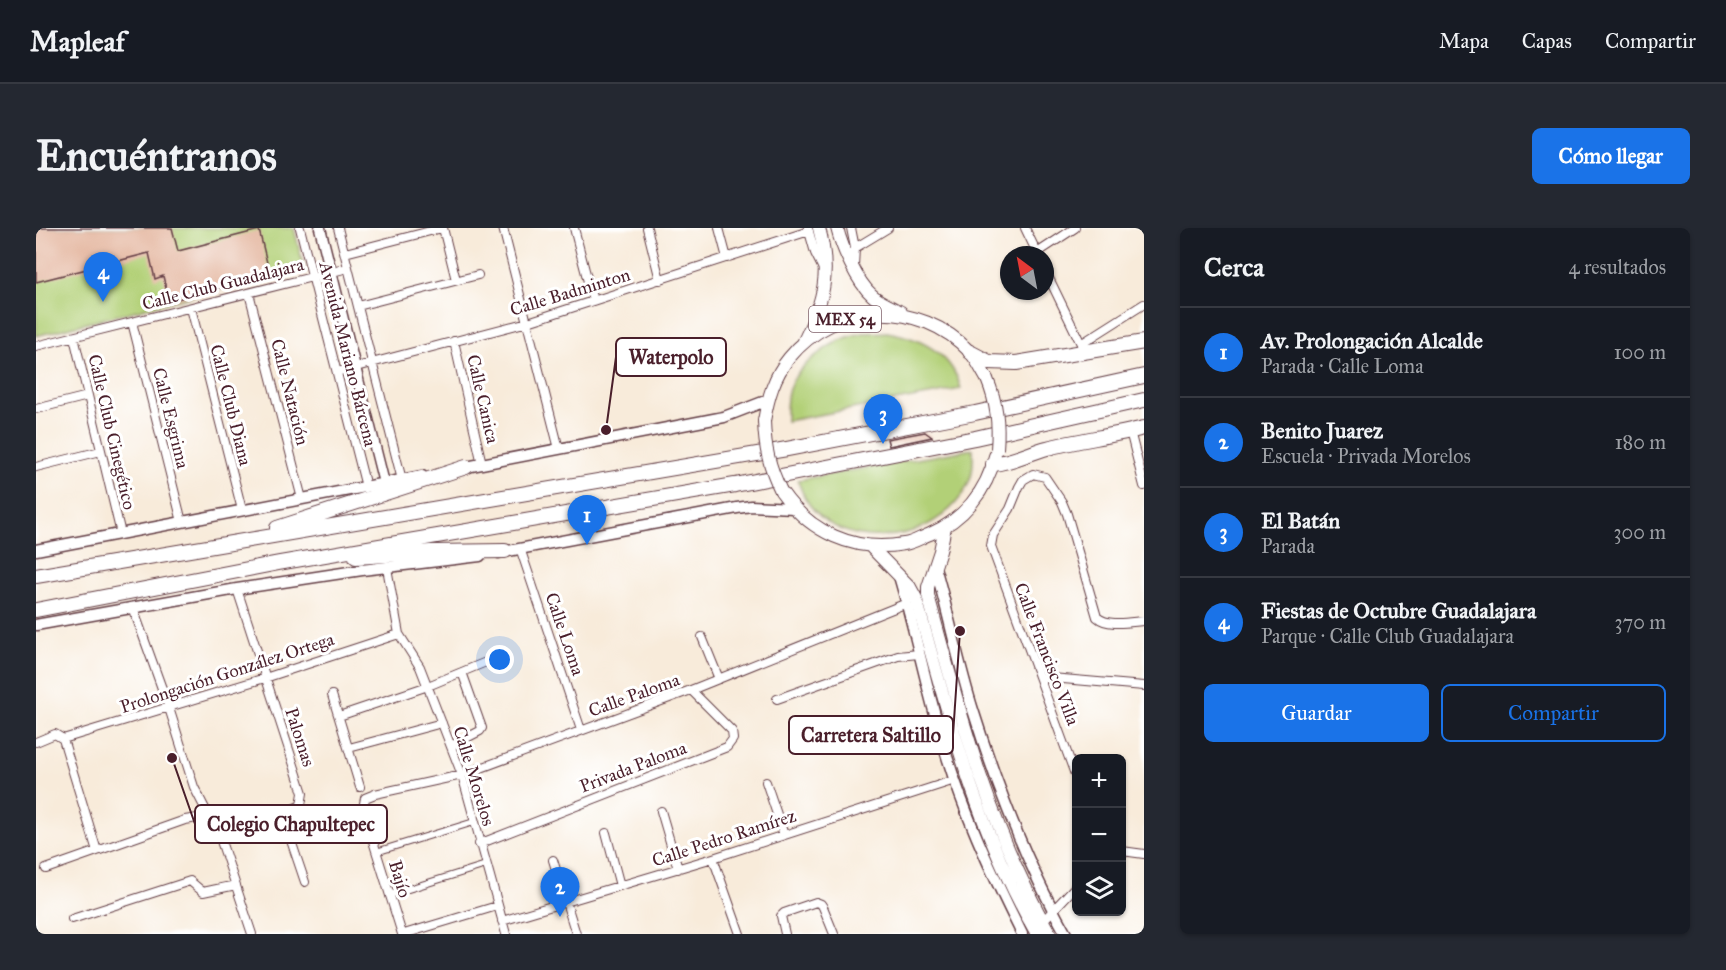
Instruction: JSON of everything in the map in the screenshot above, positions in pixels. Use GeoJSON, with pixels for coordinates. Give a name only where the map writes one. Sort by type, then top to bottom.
{"type":"FeatureCollection","features":[{"type":"Feature","properties":{"kind":"highway"},"geometry":{"type":"LineString","coordinates":[[970,352],[989,362],[1016,363],[1083,348],[1144,342]]}},
{"type":"Feature","properties":{"kind":"highway"},"geometry":{"type":"LineString","coordinates":[[36,576],[787,449],[975,413],[1144,376]]}},
{"type":"Feature","properties":{"kind":"highway"},"geometry":{"type":"LineString","coordinates":[[36,610],[279,563],[735,485],[975,438],[1144,400]]}},
{"type":"Feature","properties":{"kind":"highway"},"geometry":{"type":"LineString","coordinates":[[993,464],[1008,462],[1031,452],[1144,428]]}},
{"type":"Feature","properties":{"kind":"highway"},"geometry":{"type":"LineString","coordinates":[[237,541],[466,467]]}},
{"type":"Feature","properties":{"kind":"highway"},"geometry":{"type":"LineString","coordinates":[[279,563],[431,552],[506,551]]}},
{"type":"Feature","properties":{"kind":"main road","name":"MEX 54"},"geometry":{"type":"LineString","coordinates":[[837,228],[854,268],[872,296],[906,315]]}},
{"type":"Feature","properties":{"kind":"main road","name":"MEX 54"},"geometry":{"type":"LineString","coordinates":[[804,342],[821,304],[825,273],[823,243],[812,229]]}},
{"type":"Feature","properties":{"kind":"main road","name":"MEX 54"},"geometry":{"type":"LineString","coordinates":[[878,312],[906,315],[930,322],[951,335],[970,352],[987,380],[996,404],[999,426],[997,449],[986,483],[961,515],[945,527],[906,544],[870,546],[836,538],[814,525],[794,508],[781,491],[771,469],[765,445],[764,421],[776,378],[788,359],[804,342],[826,326],[852,316],[878,312]]}},
{"type":"Feature","properties":{"kind":"main road"},"geometry":{"type":"LineString","coordinates":[[945,527],[928,587],[928,595],[965,732],[1033,931]]}},
{"type":"Feature","properties":{"kind":"main road"},"geometry":{"type":"LineString","coordinates":[[870,546],[910,587],[916,598],[964,767],[1033,931]]}},
{"type":"Feature","properties":{"kind":"main road"},"geometry":{"type":"LineString","coordinates":[[1033,931],[1050,934]]}},
{"type":"Feature","properties":{"kind":"street","name":"Avenida Mariano Bárcena"},"geometry":{"type":"LineString","coordinates":[[300,228],[366,486]]}},
{"type":"Feature","properties":{"kind":"street"},"geometry":{"type":"LineString","coordinates":[[320,228],[384,483]]}},
{"type":"Feature","properties":{"kind":"street"},"geometry":{"type":"LineString","coordinates":[[338,228],[402,480]]}},
{"type":"Feature","properties":{"kind":"street"},"geometry":{"type":"LineString","coordinates":[[345,253],[442,228],[456,280]]}},
{"type":"Feature","properties":{"kind":"street"},"geometry":{"type":"LineString","coordinates":[[503,228],[559,449]]}},
{"type":"Feature","properties":{"kind":"street"},"geometry":{"type":"LineString","coordinates":[[574,228],[593,302]]}},
{"type":"Feature","properties":{"kind":"street"},"geometry":{"type":"LineString","coordinates":[[647,228],[660,280]]}},
{"type":"Feature","properties":{"kind":"street"},"geometry":{"type":"LineString","coordinates":[[719,228],[727,258]]}},
{"type":"Feature","properties":{"kind":"street"},"geometry":{"type":"LineString","coordinates":[[851,228],[855,248],[854,268]]}},
{"type":"Feature","properties":{"kind":"street"},"geometry":{"type":"LineString","coordinates":[[855,248],[888,228]]}},
{"type":"Feature","properties":{"kind":"street"},"geometry":{"type":"LineString","coordinates":[[1025,228],[1033,246]]}},
{"type":"Feature","properties":{"kind":"street"},"geometry":{"type":"LineString","coordinates":[[1049,246],[1075,228]]}},
{"type":"Feature","properties":{"kind":"street","name":"Calle Badminton"},"geometry":{"type":"LineString","coordinates":[[337,372],[528,322],[812,229]]}},
{"type":"Feature","properties":{"kind":"street","name":"Calle Club Guadalajara"},"geometry":{"type":"LineString","coordinates":[[36,346],[348,268]]}},
{"type":"Feature","properties":{"kind":"street"},"geometry":{"type":"LineString","coordinates":[[358,306],[478,275]]}},
{"type":"Feature","properties":{"kind":"street"},"geometry":{"type":"LineString","coordinates":[[1054,288],[1083,348],[1144,304]]}},
{"type":"Feature","properties":{"kind":"street","name":"Calle Natación"},"geometry":{"type":"LineString","coordinates":[[249,293],[302,499]]}},
{"type":"Feature","properties":{"kind":"street","name":"Calle Club Diana"},"geometry":{"type":"LineString","coordinates":[[191,308],[242,510]]}},
{"type":"Feature","properties":{"kind":"street","name":"Calle Esgrima"},"geometry":{"type":"LineString","coordinates":[[132,322],[182,522]]}},
{"type":"Feature","properties":{"kind":"street","name":"Calle Club Cinegético"},"geometry":{"type":"LineString","coordinates":[[74,337],[121,534]]}},
{"type":"Feature","properties":{"kind":"street","name":"Calle Canica"},"geometry":{"type":"LineString","coordinates":[[454,342],[482,464]]}},
{"type":"Feature","properties":{"kind":"street"},"geometry":{"type":"LineString","coordinates":[[36,409],[88,396]]}},
{"type":"Feature","properties":{"kind":"street"},"geometry":{"type":"LineString","coordinates":[[36,550],[724,417],[768,400]]}},
{"type":"Feature","properties":{"kind":"street"},"geometry":{"type":"LineString","coordinates":[[1130,431],[1144,486]]}},
{"type":"Feature","properties":{"kind":"street"},"geometry":{"type":"LineString","coordinates":[[36,467],[101,450]]}},
{"type":"Feature","properties":{"kind":"street","name":"Calle Francisco Villa"},"geometry":{"type":"LineString","coordinates":[[1072,763],[990,542],[1023,480],[1033,474],[1045,477],[1062,502],[1094,613],[1099,620],[1108,623],[1144,621]]}},
{"type":"Feature","properties":{"kind":"street"},"geometry":{"type":"LineString","coordinates":[[36,625],[237,589],[362,570],[488,555],[737,508],[794,508]]}},
{"type":"Feature","properties":{"kind":"street","name":"Calle Loma"},"geometry":{"type":"LineString","coordinates":[[520,548],[582,730]]}},
{"type":"Feature","properties":{"kind":"street"},"geometry":{"type":"LineString","coordinates":[[935,567],[972,708],[1009,816],[1066,934]]}},
{"type":"Feature","properties":{"kind":"street"},"geometry":{"type":"LineString","coordinates":[[387,568],[399,633]]}},
{"type":"Feature","properties":{"kind":"street"},"geometry":{"type":"LineString","coordinates":[[899,576],[942,741],[989,866],[1033,931],[1072,891]]}},
{"type":"Feature","properties":{"kind":"street"},"geometry":{"type":"LineString","coordinates":[[237,589],[265,678]]}},
{"type":"Feature","properties":{"kind":"street","name":"Calle Paloma"},"geometry":{"type":"LineString","coordinates":[[365,798],[462,775],[691,690],[907,603]]}},
{"type":"Feature","properties":{"kind":"street"},"geometry":{"type":"LineString","coordinates":[[133,608],[169,708],[194,787],[220,838],[252,934]]}},
{"type":"Feature","properties":{"kind":"street","name":"Prolongación González Ortega"},"geometry":{"type":"LineString","coordinates":[[36,742],[56,734],[63,739],[169,708],[399,633]]}},
{"type":"Feature","properties":{"kind":"street","name":"Calle Morelos"},"geometry":{"type":"LineString","coordinates":[[399,633],[420,667],[462,775],[479,844],[506,934]]}},
{"type":"Feature","properties":{"kind":"street"},"geometry":{"type":"LineString","coordinates":[[702,637],[719,679]]}},
{"type":"Feature","properties":{"kind":"street"},"geometry":{"type":"LineString","coordinates":[[777,699],[898,656],[919,654]]}},
{"type":"Feature","properties":{"kind":"street"},"geometry":{"type":"LineString","coordinates":[[339,716],[428,686],[486,662]]}},
{"type":"Feature","properties":{"kind":"street"},"geometry":{"type":"LineString","coordinates":[[451,746],[482,728],[462,672]]}},
{"type":"Feature","properties":{"kind":"street"},"geometry":{"type":"LineString","coordinates":[[1040,677],[1144,686]]}},
{"type":"Feature","properties":{"kind":"street","name":"Palomas"},"geometry":{"type":"LineString","coordinates":[[265,678],[303,793],[301,805],[282,814]]}},
{"type":"Feature","properties":{"kind":"street","name":"Privada Paloma"},"geometry":{"type":"LineString","coordinates":[[479,844],[727,747],[733,739],[732,731],[691,690]]}},
{"type":"Feature","properties":{"kind":"street"},"geometry":{"type":"LineString","coordinates":[[332,695],[360,787]]}},
{"type":"Feature","properties":{"kind":"street"},"geometry":{"type":"LineString","coordinates":[[349,748],[442,723]]}},
{"type":"Feature","properties":{"kind":"street"},"geometry":{"type":"LineString","coordinates":[[63,739],[97,851]]}},
{"type":"Feature","properties":{"kind":"street","name":"Calle Pedro Ramírez"},"geometry":{"type":"LineString","coordinates":[[502,921],[678,869],[955,780]]}},
{"type":"Feature","properties":{"kind":"street"},"geometry":{"type":"LineString","coordinates":[[766,782],[784,835]]}},
{"type":"Feature","properties":{"kind":"street","name":"Bajío"},"geometry":{"type":"LineString","coordinates":[[365,798],[363,808],[403,934]]}},
{"type":"Feature","properties":{"kind":"street"},"geometry":{"type":"LineString","coordinates":[[662,811],[678,869]]}},
{"type":"Feature","properties":{"kind":"street"},"geometry":{"type":"LineString","coordinates":[[46,869],[185,820],[210,816],[242,819],[282,814],[305,882]]}},
{"type":"Feature","properties":{"kind":"street"},"geometry":{"type":"LineString","coordinates":[[376,852],[474,822]]}},
{"type":"Feature","properties":{"kind":"street"},"geometry":{"type":"LineString","coordinates":[[606,833],[621,886]]}},
{"type":"Feature","properties":{"kind":"street"},"geometry":{"type":"LineString","coordinates":[[1126,852],[1144,854]]}},
{"type":"Feature","properties":{"kind":"street"},"geometry":{"type":"LineString","coordinates":[[713,858],[739,934]]}},
{"type":"Feature","properties":{"kind":"street"},"geometry":{"type":"LineString","coordinates":[[553,860],[576,934]]}},
{"type":"Feature","properties":{"kind":"street"},"geometry":{"type":"LineString","coordinates":[[389,895],[486,865]]}},
{"type":"Feature","properties":{"kind":"street"},"geometry":{"type":"LineString","coordinates":[[72,919],[190,881],[203,892],[236,885]]}},
{"type":"Feature","properties":{"kind":"street"},"geometry":{"type":"LineString","coordinates":[[784,934],[781,916],[783,913],[816,902],[823,907],[834,934]]}},
{"type":"Feature","properties":{"kind":"street"},"geometry":{"type":"LineString","coordinates":[[403,934],[497,906]]}},
{"type":"Feature","properties":{"kind":"green space"},"geometry":{"type":"Polygon","coordinates":[[[36,228],[294,228],[304,268],[36,336],[36,228]]]}},
{"type":"Feature","properties":{"kind":"green space"},"geometry":{"type":"Polygon","coordinates":[[[887,332],[923,343],[943,357],[957,377],[961,389],[786,421],[786,402],[792,382],[818,353],[852,336],[887,332]]]}},
{"type":"Feature","properties":{"kind":"green space"},"geometry":{"type":"Polygon","coordinates":[[[973,449],[970,480],[955,504],[934,521],[908,532],[881,536],[854,533],[830,523],[810,506],[798,480],[973,449]]]}},
{"type":"Feature","properties":{"kind":"building"},"geometry":{"type":"Polygon","coordinates":[[[36,228],[172,228],[178,251],[259,230],[270,275],[169,301],[163,276],[155,279],[149,253],[36,282],[36,228]]]}},
{"type":"Feature","properties":{"kind":"building"},"geometry":{"type":"Polygon","coordinates":[[[925,432],[932,437],[889,446],[887,439],[925,432]]]}},
{"type":"Feature","properties":{"kind":"place","name":"Fiestas de Octubre Guadalajara"},"geometry":{"type":"Point","coordinates":[103,302]}},
{"type":"Feature","properties":{"kind":"place","name":"Waterpolo"},"geometry":{"type":"Point","coordinates":[606,430]}},
{"type":"Feature","properties":{"kind":"place","name":"El Batán"},"geometry":{"type":"Point","coordinates":[883,444]}},
{"type":"Feature","properties":{"kind":"place","name":"Av. Prolongación Alcalde"},"geometry":{"type":"Point","coordinates":[587,545]}},
{"type":"Feature","properties":{"kind":"place","name":"Carretera Saltillo"},"geometry":{"type":"Point","coordinates":[960,631]}},
{"type":"Feature","properties":{"kind":"place","name":"Colegio Chapultepec"},"geometry":{"type":"Point","coordinates":[172,758]}},
{"type":"Feature","properties":{"kind":"place","name":"Benito Juarez"},"geometry":{"type":"Point","coordinates":[560,917]}}]}
